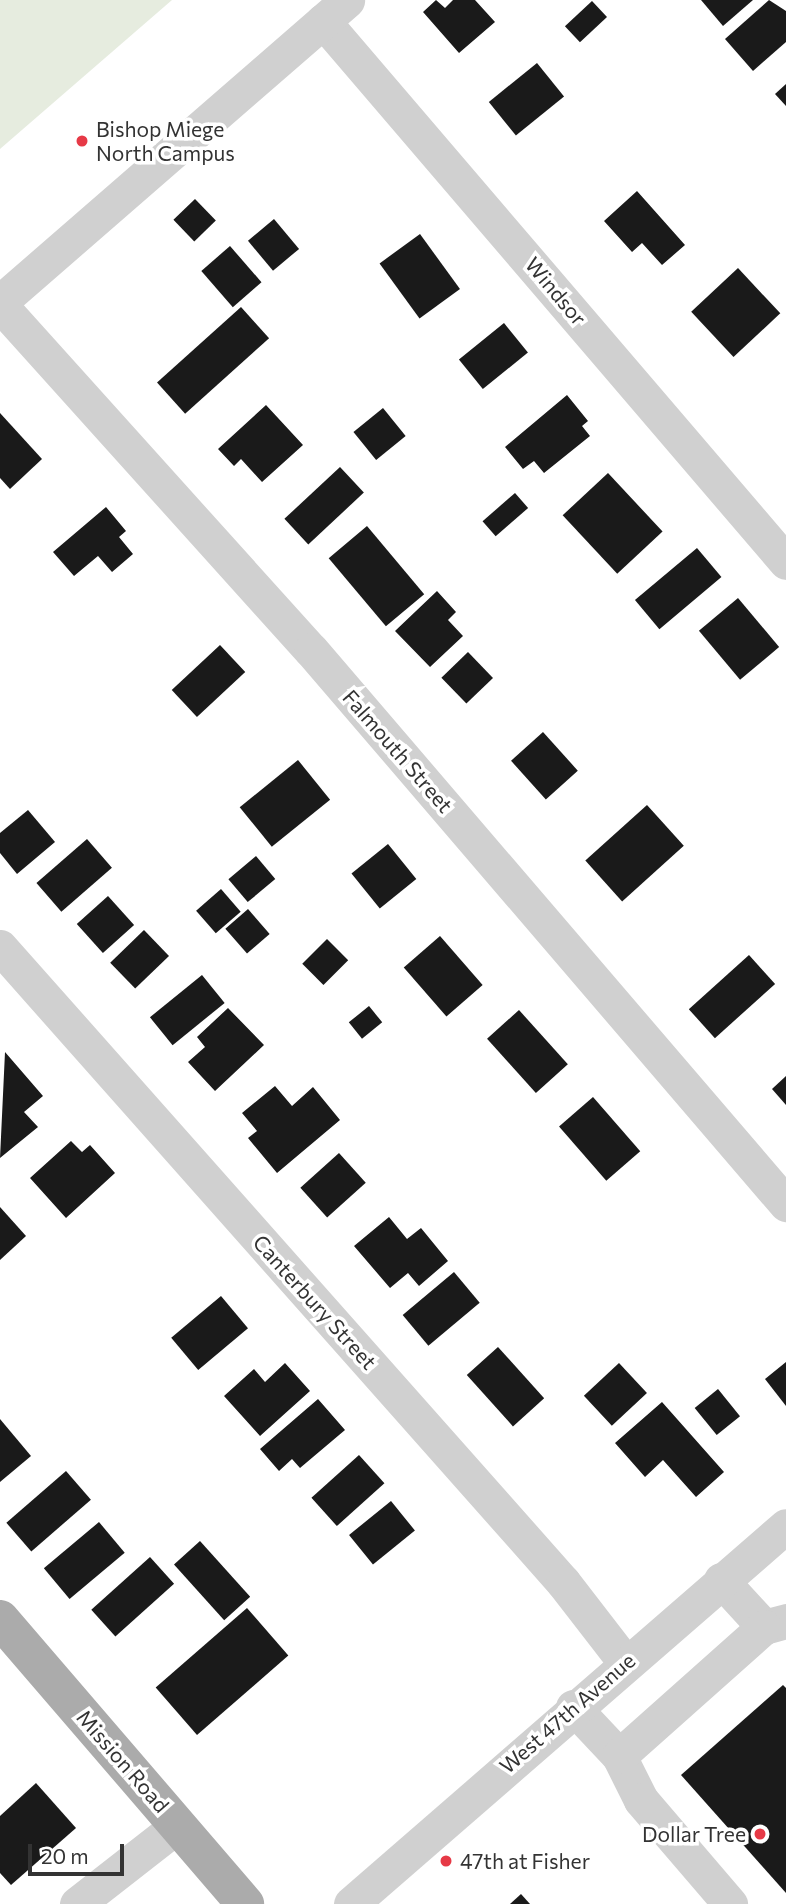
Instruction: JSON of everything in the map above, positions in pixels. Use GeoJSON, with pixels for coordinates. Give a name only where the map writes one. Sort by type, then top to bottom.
{"type":"FeatureCollection","features":[{"type":"Feature","properties":{"kind":"main road","name":"Mission Road"},"geometry":{"type":"LineString","coordinates":[[0,1619],[245,1904]]}},
{"type":"Feature","properties":{"kind":"street"},"geometry":{"type":"LineString","coordinates":[[0,304],[335,10]]}},
{"type":"Feature","properties":{"kind":"street","name":"Windsor"},"geometry":{"type":"LineString","coordinates":[[335,10],[786,562]]}},
{"type":"Feature","properties":{"kind":"street","name":"Falmouth Street"},"geometry":{"type":"LineString","coordinates":[[0,304],[311,650],[786,1204]]}},
{"type":"Feature","properties":{"kind":"street","name":"Canterbury Street"},"geometry":{"type":"LineString","coordinates":[[0,947],[563,1581],[624,1661]]}},
{"type":"Feature","properties":{"kind":"street","name":"West 47th Avenue"},"geometry":{"type":"LineString","coordinates":[[351,1904],[624,1661],[786,1526]]}},
{"type":"Feature","properties":{"kind":"street"},"geometry":{"type":"LineString","coordinates":[[619,1756],[775,1624],[721,1580]]}},
{"type":"Feature","properties":{"kind":"street"},"geometry":{"type":"LineString","coordinates":[[573,1707],[619,1756],[641,1800],[730,1904]]}},
{"type":"Feature","properties":{"kind":"street"},"geometry":{"type":"LineString","coordinates":[[78,1904],[178,1825]]}},
{"type":"Feature","properties":{"kind":"shaded area"},"geometry":{"type":"Polygon","coordinates":[[[0,0],[172,0],[0,149],[0,0]]]}},
{"type":"Feature","properties":{"kind":"building"},"geometry":{"type":"Polygon","coordinates":[[[436,0],[445,8],[453,0],[475,0],[495,22],[459,53],[423,12],[436,0]]]}},
{"type":"Feature","properties":{"kind":"building"},"geometry":{"type":"Polygon","coordinates":[[[701,0],[753,0],[723,26],[701,0]]]}},
{"type":"Feature","properties":{"kind":"building"},"geometry":{"type":"Polygon","coordinates":[[[769,0],[786,11],[786,42],[753,71],[725,39],[769,0]]]}},
{"type":"Feature","properties":{"kind":"building"},"geometry":{"type":"Polygon","coordinates":[[[592,1],[607,17],[580,42],[565,26],[592,1]]]}},
{"type":"Feature","properties":{"kind":"building"},"geometry":{"type":"Polygon","coordinates":[[[537,63],[564,96],[516,135],[489,102],[537,63]]]}},
{"type":"Feature","properties":{"kind":"building"},"geometry":{"type":"Polygon","coordinates":[[[786,84],[786,106],[775,94],[786,84]]]}},
{"type":"Feature","properties":{"kind":"building"},"geometry":{"type":"Polygon","coordinates":[[[637,191],[685,245],[662,265],[642,243],[632,252],[604,221],[637,191]]]}},
{"type":"Feature","properties":{"kind":"building"},"geometry":{"type":"Polygon","coordinates":[[[195,199],[216,221],[194,241],[173,220],[195,199]]]}},
{"type":"Feature","properties":{"kind":"building"},"geometry":{"type":"Polygon","coordinates":[[[274,219],[299,249],[273,271],[248,241],[274,219]]]}},
{"type":"Feature","properties":{"kind":"building"},"geometry":{"type":"Polygon","coordinates":[[[420,234],[460,289],[420,318],[380,263],[420,234]]]}},
{"type":"Feature","properties":{"kind":"building"},"geometry":{"type":"Polygon","coordinates":[[[230,246],[261,282],[233,307],[201,271],[230,246]]]}},
{"type":"Feature","properties":{"kind":"building"},"geometry":{"type":"Polygon","coordinates":[[[738,268],[780,313],[733,357],[691,312],[738,268]]]}},
{"type":"Feature","properties":{"kind":"building"},"geometry":{"type":"Polygon","coordinates":[[[241,307],[269,338],[185,414],[157,383],[241,307]]]}},
{"type":"Feature","properties":{"kind":"building"},"geometry":{"type":"Polygon","coordinates":[[[504,323],[528,353],[483,389],[459,360],[504,323]]]}},
{"type":"Feature","properties":{"kind":"building"},"geometry":{"type":"Polygon","coordinates":[[[567,395],[588,421],[582,426],[590,436],[544,473],[534,461],[523,469],[505,447],[567,395]]]}},
{"type":"Feature","properties":{"kind":"building"},"geometry":{"type":"Polygon","coordinates":[[[266,405],[303,445],[262,482],[241,459],[234,466],[218,449],[266,405]]]}},
{"type":"Feature","properties":{"kind":"building"},"geometry":{"type":"Polygon","coordinates":[[[383,408],[406,436],[376,460],[353,432],[383,408]]]}},
{"type":"Feature","properties":{"kind":"building"},"geometry":{"type":"Polygon","coordinates":[[[0,413],[42,459],[10,489],[0,478],[0,413]]]}},
{"type":"Feature","properties":{"kind":"building"},"geometry":{"type":"Polygon","coordinates":[[[340,467],[364,493],[308,544],[284,519],[340,467]]]}},
{"type":"Feature","properties":{"kind":"building"},"geometry":{"type":"Polygon","coordinates":[[[608,473],[663,532],[617,574],[563,515],[608,473]]]}},
{"type":"Feature","properties":{"kind":"building"},"geometry":{"type":"Polygon","coordinates":[[[515,493],[528,508],[496,536],[483,521],[515,493]]]}},
{"type":"Feature","properties":{"kind":"building"},"geometry":{"type":"Polygon","coordinates":[[[106,507],[126,531],[119,537],[133,554],[112,572],[98,556],[74,576],[53,552],[106,507]]]}},
{"type":"Feature","properties":{"kind":"building"},"geometry":{"type":"Polygon","coordinates":[[[367,526],[424,594],[386,626],[329,558],[367,526]]]}},
{"type":"Feature","properties":{"kind":"building"},"geometry":{"type":"Polygon","coordinates":[[[697,548],[721,577],[659,629],[635,600],[697,548]]]}},
{"type":"Feature","properties":{"kind":"building"},"geometry":{"type":"Polygon","coordinates":[[[437,591],[456,612],[448,620],[463,636],[430,667],[395,631],[437,591]]]}},
{"type":"Feature","properties":{"kind":"building"},"geometry":{"type":"Polygon","coordinates":[[[738,598],[779,647],[740,680],[699,631],[738,598]]]}},
{"type":"Feature","properties":{"kind":"building"},"geometry":{"type":"Polygon","coordinates":[[[220,645],[245,672],[197,717],[172,690],[220,645]]]}},
{"type":"Feature","properties":{"kind":"building"},"geometry":{"type":"Polygon","coordinates":[[[468,652],[493,678],[466,704],[441,678],[468,652]]]}},
{"type":"Feature","properties":{"kind":"building"},"geometry":{"type":"Polygon","coordinates":[[[543,732],[578,771],[546,799],[511,761],[543,732]]]}},
{"type":"Feature","properties":{"kind":"building"},"geometry":{"type":"Polygon","coordinates":[[[298,760],[330,800],[272,847],[240,807],[298,760]]]}},
{"type":"Feature","properties":{"kind":"building"},"geometry":{"type":"Polygon","coordinates":[[[647,805],[684,846],[622,901],[585,861],[647,805]]]}},
{"type":"Feature","properties":{"kind":"building"},"geometry":{"type":"Polygon","coordinates":[[[28,810],[55,842],[17,874],[0,853],[0,833],[28,810]]]}},
{"type":"Feature","properties":{"kind":"building"},"geometry":{"type":"Polygon","coordinates":[[[87,839],[112,868],[61,912],[36,883],[87,839]]]}},
{"type":"Feature","properties":{"kind":"building"},"geometry":{"type":"Polygon","coordinates":[[[388,844],[416,879],[380,909],[351,874],[388,844]]]}},
{"type":"Feature","properties":{"kind":"building"},"geometry":{"type":"Polygon","coordinates":[[[256,856],[275,879],[248,902],[228,879],[256,856]]]}},
{"type":"Feature","properties":{"kind":"building"},"geometry":{"type":"Polygon","coordinates":[[[221,889],[241,912],[216,933],[196,911],[221,889]]]}},
{"type":"Feature","properties":{"kind":"building"},"geometry":{"type":"Polygon","coordinates":[[[108,896],[134,925],[103,953],[77,924],[108,896]]]}},
{"type":"Feature","properties":{"kind":"building"},"geometry":{"type":"Polygon","coordinates":[[[248,909],[270,934],[247,954],[225,929],[248,909]]]}},
{"type":"Feature","properties":{"kind":"building"},"geometry":{"type":"Polygon","coordinates":[[[144,930],[169,956],[135,989],[110,963],[144,930]]]}},
{"type":"Feature","properties":{"kind":"building"},"geometry":{"type":"Polygon","coordinates":[[[440,936],[483,985],[446,1017],[404,967],[440,936]]]}},
{"type":"Feature","properties":{"kind":"building"},"geometry":{"type":"Polygon","coordinates":[[[327,939],[348,960],[323,985],[302,964],[327,939]]]}},
{"type":"Feature","properties":{"kind":"building"},"geometry":{"type":"Polygon","coordinates":[[[749,955],[775,984],[715,1038],[689,1009],[749,955]]]}},
{"type":"Feature","properties":{"kind":"building"},"geometry":{"type":"Polygon","coordinates":[[[202,975],[225,1003],[173,1045],[150,1017],[202,975]]]}},
{"type":"Feature","properties":{"kind":"building"},"geometry":{"type":"Polygon","coordinates":[[[369,1006],[382,1022],[362,1039],[349,1022],[369,1006]]]}},
{"type":"Feature","properties":{"kind":"building"},"geometry":{"type":"Polygon","coordinates":[[[228,1008],[264,1045],[215,1091],[188,1062],[205,1047],[197,1037],[228,1008]]]}},
{"type":"Feature","properties":{"kind":"building"},"geometry":{"type":"Polygon","coordinates":[[[519,1010],[568,1064],[536,1093],[487,1039],[519,1010]]]}},
{"type":"Feature","properties":{"kind":"building"},"geometry":{"type":"Polygon","coordinates":[[[5,1052],[43,1096],[24,1112],[38,1127],[0,1158],[5,1052]]]}},
{"type":"Feature","properties":{"kind":"building"},"geometry":{"type":"Polygon","coordinates":[[[786,1076],[786,1105],[772,1089],[786,1076]]]}},
{"type":"Feature","properties":{"kind":"building"},"geometry":{"type":"Polygon","coordinates":[[[275,1086],[292,1106],[313,1087],[340,1120],[277,1173],[248,1138],[257,1131],[242,1113],[275,1086]]]}},
{"type":"Feature","properties":{"kind":"building"},"geometry":{"type":"Polygon","coordinates":[[[593,1097],[640,1151],[606,1181],[559,1127],[593,1097]]]}},
{"type":"Feature","properties":{"kind":"building"},"geometry":{"type":"Polygon","coordinates":[[[71,1141],[82,1152],[90,1145],[115,1173],[66,1218],[30,1178],[71,1141]]]}},
{"type":"Feature","properties":{"kind":"building"},"geometry":{"type":"Polygon","coordinates":[[[339,1153],[366,1183],[327,1218],[300,1188],[339,1153]]]}},
{"type":"Feature","properties":{"kind":"building"},"geometry":{"type":"Polygon","coordinates":[[[0,1207],[26,1236],[0,1260],[0,1207]]]}},
{"type":"Feature","properties":{"kind":"building"},"geometry":{"type":"Polygon","coordinates":[[[389,1217],[407,1239],[421,1228],[448,1261],[419,1286],[408,1273],[390,1288],[354,1246],[389,1217]]]}},
{"type":"Feature","properties":{"kind":"building"},"geometry":{"type":"Polygon","coordinates":[[[454,1272],[480,1303],[428,1346],[403,1315],[454,1272]]]}},
{"type":"Feature","properties":{"kind":"building"},"geometry":{"type":"Polygon","coordinates":[[[221,1296],[248,1328],[198,1370],[171,1338],[221,1296]]]}},
{"type":"Feature","properties":{"kind":"building"},"geometry":{"type":"Polygon","coordinates":[[[498,1347],[544,1398],[513,1426],[467,1375],[498,1347]]]}},
{"type":"Feature","properties":{"kind":"building"},"geometry":{"type":"Polygon","coordinates":[[[786,1362],[786,1406],[765,1379],[786,1362]]]}},
{"type":"Feature","properties":{"kind":"building"},"geometry":{"type":"Polygon","coordinates":[[[285,1363],[310,1391],[260,1436],[224,1396],[254,1369],[265,1382],[285,1363]]]}},
{"type":"Feature","properties":{"kind":"building"},"geometry":{"type":"Polygon","coordinates":[[[619,1363],[647,1393],[612,1426],[584,1396],[619,1363]]]}},
{"type":"Feature","properties":{"kind":"building"},"geometry":{"type":"Polygon","coordinates":[[[718,1389],[740,1416],[717,1435],[695,1408],[718,1389]]]}},
{"type":"Feature","properties":{"kind":"building"},"geometry":{"type":"Polygon","coordinates":[[[318,1399],[345,1430],[300,1468],[292,1459],[279,1471],[260,1449],[318,1399]]]}},
{"type":"Feature","properties":{"kind":"building"},"geometry":{"type":"Polygon","coordinates":[[[662,1402],[724,1472],[696,1497],[663,1460],[645,1477],[615,1443],[662,1402]]]}},
{"type":"Feature","properties":{"kind":"building"},"geometry":{"type":"Polygon","coordinates":[[[0,1419],[31,1456],[0,1482],[0,1419]]]}},
{"type":"Feature","properties":{"kind":"building"},"geometry":{"type":"Polygon","coordinates":[[[359,1455],[384,1483],[337,1526],[311,1498],[359,1455]]]}},
{"type":"Feature","properties":{"kind":"building"},"geometry":{"type":"Polygon","coordinates":[[[66,1471],[91,1500],[31,1552],[6,1523],[66,1471]]]}},
{"type":"Feature","properties":{"kind":"building"},"geometry":{"type":"Polygon","coordinates":[[[391,1501],[415,1531],[373,1565],[349,1535],[391,1501]]]}},
{"type":"Feature","properties":{"kind":"building"},"geometry":{"type":"Polygon","coordinates":[[[99,1522],[125,1553],[70,1599],[44,1568],[99,1522]]]}},
{"type":"Feature","properties":{"kind":"building"},"geometry":{"type":"Polygon","coordinates":[[[200,1541],[250,1597],[224,1620],[174,1564],[200,1541]]]}},
{"type":"Feature","properties":{"kind":"building"},"geometry":{"type":"Polygon","coordinates":[[[150,1557],[174,1584],[115,1637],[91,1610],[150,1557]]]}},
{"type":"Feature","properties":{"kind":"building"},"geometry":{"type":"Polygon","coordinates":[[[247,1608],[288,1656],[197,1735],[156,1687],[247,1608]]]}},
{"type":"Feature","properties":{"kind":"building","name":"Dollar Tree"},"geometry":{"type":"Polygon","coordinates":[[[783,1685],[786,1688],[786,1893],[681,1775],[783,1685]]]}},
{"type":"Feature","properties":{"kind":"building"},"geometry":{"type":"Polygon","coordinates":[[[36,1783],[76,1828],[11,1885],[0,1873],[0,1816],[36,1783]]]}},
{"type":"Feature","properties":{"kind":"building"},"geometry":{"type":"Polygon","coordinates":[[[521,1894],[530,1904],[510,1904],[521,1894]]]}},
{"type":"Feature","properties":{"kind":"place","name":"Bishop Miege North Campus"},"geometry":{"type":"Point","coordinates":[82,141]}},
{"type":"Feature","properties":{"kind":"place","name":"Dollar Tree"},"geometry":{"type":"Point","coordinates":[760,1834]}},
{"type":"Feature","properties":{"kind":"place","name":"47th at Fisher"},"geometry":{"type":"Point","coordinates":[446,1861]}}]}
